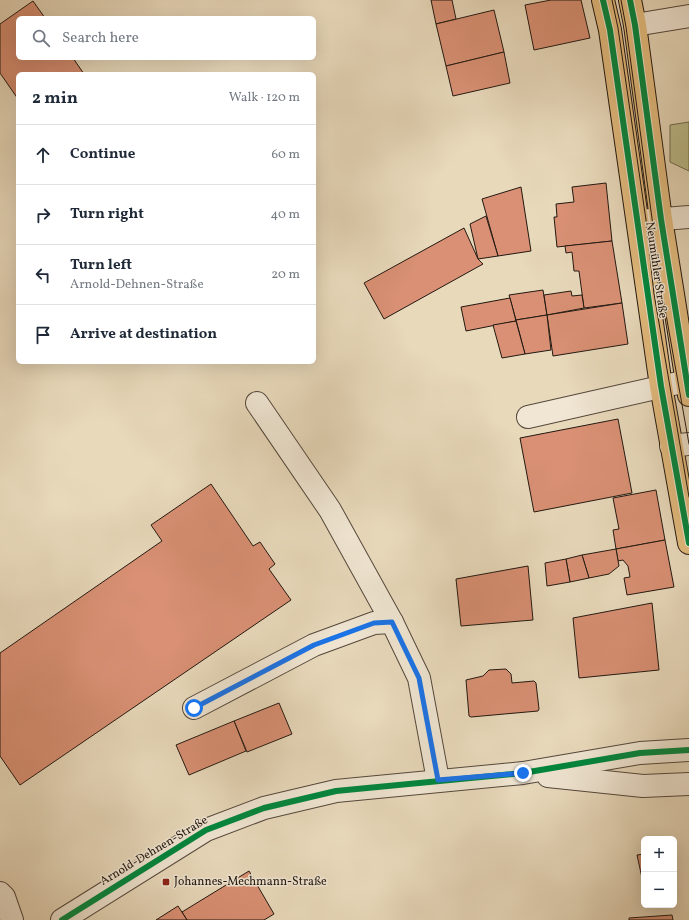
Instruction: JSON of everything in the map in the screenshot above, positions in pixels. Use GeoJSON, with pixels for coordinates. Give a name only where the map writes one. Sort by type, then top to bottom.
{"type":"FeatureCollection","features":[{"type":"Feature","properties":{"kind":"main road","name":"Neumühler Straße"},"geometry":{"type":"LineString","coordinates":[[604,0],[610,30],[661,386],[680,445],[689,543]]}},
{"type":"Feature","properties":{"kind":"main road","name":"Neumühler Straße"},"geometry":{"type":"LineString","coordinates":[[630,0],[635,25],[661,219],[688,388]]}},
{"type":"Feature","properties":{"kind":"street"},"geometry":{"type":"LineString","coordinates":[[635,25],[689,16]]}},
{"type":"Feature","properties":{"kind":"street"},"geometry":{"type":"LineString","coordinates":[[638,221],[689,217]]}},
{"type":"Feature","properties":{"kind":"street"},"geometry":{"type":"LineString","coordinates":[[528,417],[661,386],[688,388]]}},
{"type":"Feature","properties":{"kind":"street"},"geometry":{"type":"LineString","coordinates":[[257,403],[330,510],[392,622],[419,678],[438,780]]}},
{"type":"Feature","properties":{"kind":"street"},"geometry":{"type":"LineString","coordinates":[[194,708],[314,645],[374,623],[392,622]]}},
{"type":"Feature","properties":{"kind":"street","name":"Arnold-Dehnen-Straße"},"geometry":{"type":"LineString","coordinates":[[62,920],[206,830],[264,808],[336,791],[523,773],[640,753],[689,750]]}},
{"type":"Feature","properties":{"kind":"street","name":"Arnold-Dehnen-Straße"},"geometry":{"type":"LineString","coordinates":[[523,773],[643,786],[689,784]]}},
{"type":"Feature","properties":{"kind":"street"},"geometry":{"type":"LineString","coordinates":[[0,893],[4,897],[12,920]]}},
{"type":"Feature","properties":{"kind":"green space"},"geometry":{"type":"Polygon","coordinates":[[[689,122],[689,171],[670,162],[670,125],[689,122]]]}},
{"type":"Feature","properties":{"kind":"building"},"geometry":{"type":"Polygon","coordinates":[[[431,0],[452,0],[456,19],[436,24],[431,0]]]}},
{"type":"Feature","properties":{"kind":"building"},"geometry":{"type":"Polygon","coordinates":[[[551,0],[581,0],[590,38],[534,50],[525,5],[551,0]]]}},
{"type":"Feature","properties":{"kind":"building"},"geometry":{"type":"Polygon","coordinates":[[[33,1],[44,16],[16,16],[16,60],[74,60],[83,72],[16,72],[16,96],[0,73],[0,24],[33,1]]]}},
{"type":"Feature","properties":{"kind":"building"},"geometry":{"type":"Polygon","coordinates":[[[494,10],[504,52],[446,66],[436,24],[494,10]]]}},
{"type":"Feature","properties":{"kind":"building"},"geometry":{"type":"Polygon","coordinates":[[[504,52],[510,83],[453,96],[446,66],[504,52]]]}},
{"type":"Feature","properties":{"kind":"building"},"geometry":{"type":"Polygon","coordinates":[[[606,183],[612,241],[557,247],[554,217],[557,217],[556,204],[574,202],[572,187],[606,183]]]}},
{"type":"Feature","properties":{"kind":"building"},"geometry":{"type":"Polygon","coordinates":[[[521,187],[531,251],[498,256],[482,199],[521,187]]]}},
{"type":"Feature","properties":{"kind":"building"},"geometry":{"type":"Polygon","coordinates":[[[486,216],[498,256],[478,259],[470,224],[486,216]]]}},
{"type":"Feature","properties":{"kind":"building"},"geometry":{"type":"Polygon","coordinates":[[[464,228],[478,259],[483,264],[384,319],[364,283],[464,228]]]}},
{"type":"Feature","properties":{"kind":"building"},"geometry":{"type":"Polygon","coordinates":[[[612,241],[622,303],[584,308],[579,271],[574,271],[572,252],[566,253],[565,246],[612,241]]]}},
{"type":"Feature","properties":{"kind":"building"},"geometry":{"type":"Polygon","coordinates":[[[543,290],[547,315],[516,320],[509,295],[543,290]]]}},
{"type":"Feature","properties":{"kind":"building"},"geometry":{"type":"Polygon","coordinates":[[[571,291],[572,296],[582,295],[584,308],[547,315],[544,295],[571,291]]]}},
{"type":"Feature","properties":{"kind":"building"},"geometry":{"type":"Polygon","coordinates":[[[510,298],[516,321],[466,331],[461,307],[510,298]]]}},
{"type":"Feature","properties":{"kind":"building"},"geometry":{"type":"Polygon","coordinates":[[[622,303],[628,344],[553,356],[547,315],[622,303]]]}},
{"type":"Feature","properties":{"kind":"building"},"geometry":{"type":"Polygon","coordinates":[[[547,315],[551,350],[525,354],[516,320],[547,315]]]}},
{"type":"Feature","properties":{"kind":"building"},"geometry":{"type":"Polygon","coordinates":[[[516,321],[525,354],[502,358],[493,325],[516,321]]]}},
{"type":"Feature","properties":{"kind":"building"},"geometry":{"type":"Polygon","coordinates":[[[618,419],[632,493],[534,512],[520,438],[618,419]]]}},
{"type":"Feature","properties":{"kind":"building"},"geometry":{"type":"Polygon","coordinates":[[[211,484],[253,546],[260,542],[275,564],[269,569],[291,600],[20,785],[0,756],[0,653],[162,541],[151,525],[211,484]]]}},
{"type":"Feature","properties":{"kind":"building"},"geometry":{"type":"Polygon","coordinates":[[[656,490],[665,540],[616,549],[613,530],[619,529],[613,498],[656,490]]]}},
{"type":"Feature","properties":{"kind":"building"},"geometry":{"type":"Polygon","coordinates":[[[665,540],[674,587],[627,595],[624,578],[630,577],[628,566],[623,560],[618,561],[616,549],[665,540]]]}},
{"type":"Feature","properties":{"kind":"building"},"geometry":{"type":"Polygon","coordinates":[[[616,549],[619,566],[609,574],[589,578],[582,555],[616,549]]]}},
{"type":"Feature","properties":{"kind":"building"},"geometry":{"type":"Polygon","coordinates":[[[582,555],[589,578],[570,582],[566,559],[582,555]]]}},
{"type":"Feature","properties":{"kind":"building"},"geometry":{"type":"Polygon","coordinates":[[[566,559],[570,582],[547,586],[545,563],[566,559]]]}},
{"type":"Feature","properties":{"kind":"building"},"geometry":{"type":"Polygon","coordinates":[[[528,566],[533,620],[461,626],[456,579],[528,566]]]}},
{"type":"Feature","properties":{"kind":"building"},"geometry":{"type":"Polygon","coordinates":[[[652,603],[659,670],[579,678],[573,618],[652,603]]]}},
{"type":"Feature","properties":{"kind":"building"},"geometry":{"type":"Polygon","coordinates":[[[506,669],[511,674],[512,683],[534,681],[536,683],[538,711],[469,716],[466,680],[483,676],[489,670],[506,669]]]}},
{"type":"Feature","properties":{"kind":"building"},"geometry":{"type":"Polygon","coordinates":[[[279,703],[292,734],[247,752],[234,721],[279,703]]]}},
{"type":"Feature","properties":{"kind":"building"},"geometry":{"type":"Polygon","coordinates":[[[234,721],[246,751],[189,775],[176,745],[234,721]]]}},
{"type":"Feature","properties":{"kind":"building"},"geometry":{"type":"Polygon","coordinates":[[[641,854],[641,873],[637,855],[641,854]]]}},
{"type":"Feature","properties":{"kind":"building"},"geometry":{"type":"Polygon","coordinates":[[[249,871],[274,914],[264,920],[187,920],[182,912],[249,871]]]}},
{"type":"Feature","properties":{"kind":"building"},"geometry":{"type":"Polygon","coordinates":[[[178,906],[187,920],[156,920],[178,906]]]}},
{"type":"Feature","properties":{"kind":"building"},"geometry":{"type":"Polygon","coordinates":[[[672,915],[673,920],[629,920],[629,918],[672,915]]]}},
{"type":"Feature","properties":{"kind":"tram line"},"geometry":{"type":"LineString","coordinates":[[612,0],[618,28],[646,220],[654,294],[689,497]]}},
{"type":"Feature","properties":{"kind":"tram line"},"geometry":{"type":"LineString","coordinates":[[621,0],[662,292],[689,444]]}},
{"type":"Feature","properties":{"kind":"cycle path"},"geometry":{"type":"LineString","coordinates":[[603,0],[610,30],[661,386],[689,543]]}},
{"type":"Feature","properties":{"kind":"cycle path"},"geometry":{"type":"LineString","coordinates":[[630,0],[635,25],[661,219],[689,395]]}},
{"type":"Feature","properties":{"kind":"cycle path"},"geometry":{"type":"LineString","coordinates":[[62,920],[206,830],[264,808],[336,791],[523,773],[640,753],[689,750]]}},
{"type":"Feature","properties":{"kind":"place","name":"Johannes-Mechmann-Straße"},"geometry":{"type":"Point","coordinates":[166,882]}},
{"type":"Feature","properties":{"kind":"route"},"geometry":{"type":"LineString","coordinates":[[194,708],[314,645],[374,623],[392,622],[419,678],[438,780],[523,773]]}}]}
